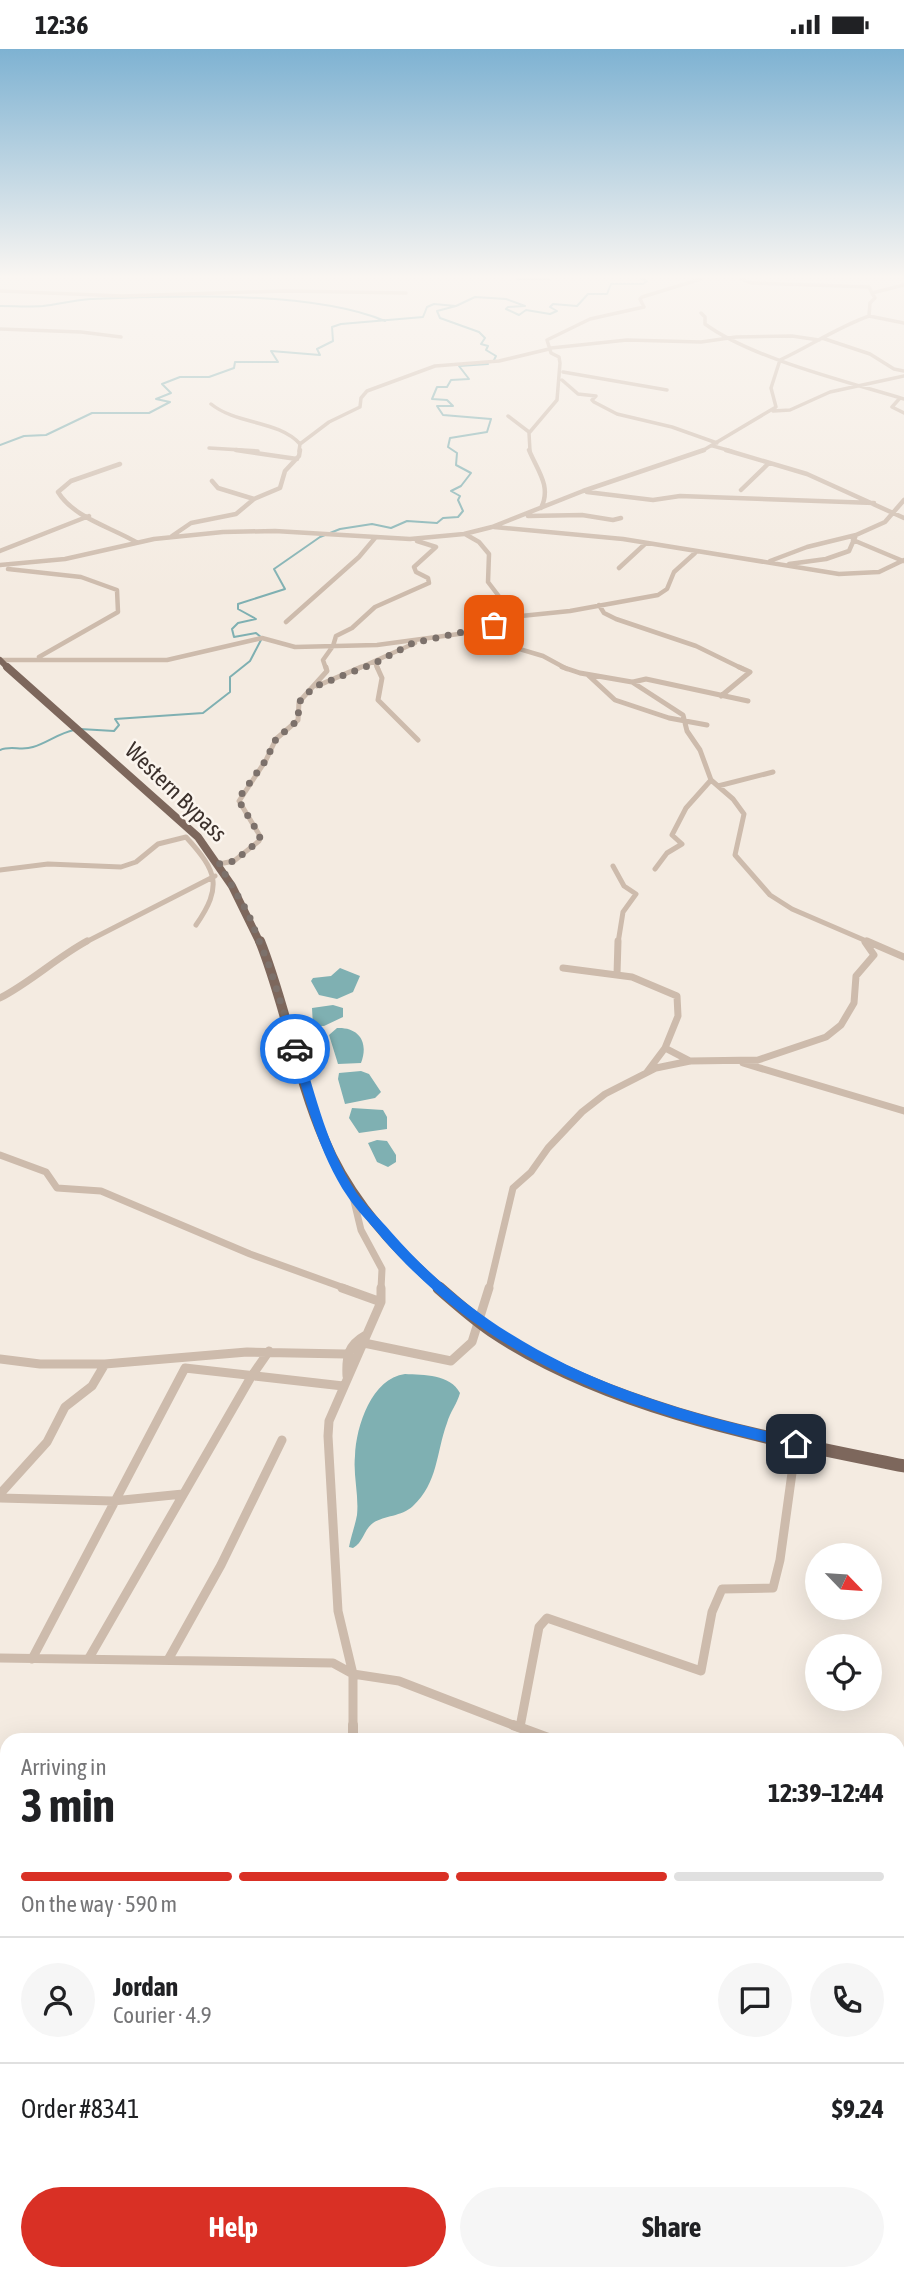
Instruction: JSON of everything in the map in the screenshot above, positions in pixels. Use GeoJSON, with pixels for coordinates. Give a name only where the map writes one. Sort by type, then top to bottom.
{"type":"FeatureCollection","features":[{"type":"Feature","properties":{"kind":"main road","name":"Western Bypass"},"geometry":{"type":"LineString","coordinates":[[0,660],[83,736],[165,805],[219,864],[248,913],[270,968],[316,1120],[334,1163],[352,1195],[415,1268],[478,1321],[516,1346],[561,1369],[647,1405],[720,1427],[904,1467]]}},
{"type":"Feature","properties":{"kind":"street"},"geometry":{"type":"LineString","coordinates":[[171,537],[188,525],[236,514],[254,499],[280,488],[285,471],[297,459],[300,444],[327,423],[360,407],[362,396],[388,383]]}},
{"type":"Feature","properties":{"kind":"street"},"geometry":{"type":"LineString","coordinates":[[540,509],[546,502],[547,492],[539,466],[528,447],[529,432],[557,400],[557,387],[560,383]]}},
{"type":"Feature","properties":{"kind":"street"},"geometry":{"type":"LineString","coordinates":[[564,383],[578,394],[596,396],[592,400],[594,402],[617,414],[672,427],[715,445],[807,474],[904,518]]}},
{"type":"Feature","properties":{"kind":"street"},"geometry":{"type":"LineString","coordinates":[[627,383],[667,390]]}},
{"type":"Feature","properties":{"kind":"street"},"geometry":{"type":"LineString","coordinates":[[772,383],[771,388],[777,402],[773,411]]}},
{"type":"Feature","properties":{"kind":"street"},"geometry":{"type":"LineString","coordinates":[[846,383],[902,399]]}},
{"type":"Feature","properties":{"kind":"street"},"geometry":{"type":"LineString","coordinates":[[0,567],[65,559],[136,542],[171,537],[275,531],[410,539],[464,534],[524,516],[583,491],[688,458],[773,411],[790,409],[830,392],[871,383]]}},
{"type":"Feature","properties":{"kind":"street"},"geometry":{"type":"LineString","coordinates":[[557,387],[566,386]]}},
{"type":"Feature","properties":{"kind":"street"},"geometry":{"type":"LineString","coordinates":[[902,399],[892,407],[904,413]]}},
{"type":"Feature","properties":{"kind":"street"},"geometry":{"type":"LineString","coordinates":[[211,404],[237,420],[292,436],[300,444]]}},
{"type":"Feature","properties":{"kind":"street"},"geometry":{"type":"LineString","coordinates":[[508,416],[529,432]]}},
{"type":"Feature","properties":{"kind":"street"},"geometry":{"type":"LineString","coordinates":[[209,448],[260,452],[297,459]]}},
{"type":"Feature","properties":{"kind":"street"},"geometry":{"type":"LineString","coordinates":[[741,489],[769,463]]}},
{"type":"Feature","properties":{"kind":"street"},"geometry":{"type":"LineString","coordinates":[[120,464],[71,481],[61,487],[59,496],[136,542]]}},
{"type":"Feature","properties":{"kind":"street"},"geometry":{"type":"LineString","coordinates":[[212,481],[218,488],[254,499]]}},
{"type":"Feature","properties":{"kind":"street"},"geometry":{"type":"LineString","coordinates":[[583,491],[653,500],[680,496],[874,503]]}},
{"type":"Feature","properties":{"kind":"street"},"geometry":{"type":"LineString","coordinates":[[763,563],[855,537],[881,525],[904,500]]}},
{"type":"Feature","properties":{"kind":"street"},"geometry":{"type":"LineString","coordinates":[[524,516],[582,515],[621,519]]}},
{"type":"Feature","properties":{"kind":"street"},"geometry":{"type":"LineString","coordinates":[[0,551],[89,516]]}},
{"type":"Feature","properties":{"kind":"street"},"geometry":{"type":"LineString","coordinates":[[492,527],[646,543],[695,553],[849,574],[878,572],[904,561]]}},
{"type":"Feature","properties":{"kind":"street"},"geometry":{"type":"LineString","coordinates":[[464,534],[479,541],[491,558],[488,582],[501,599],[508,620]]}},
{"type":"Feature","properties":{"kind":"street"},"geometry":{"type":"LineString","coordinates":[[855,537],[904,561]]}},
{"type":"Feature","properties":{"kind":"street"},"geometry":{"type":"LineString","coordinates":[[773,564],[826,559],[853,549],[855,537]]}},
{"type":"Feature","properties":{"kind":"street"},"geometry":{"type":"LineString","coordinates":[[286,622],[359,558],[375,538]]}},
{"type":"Feature","properties":{"kind":"street"},"geometry":{"type":"LineString","coordinates":[[219,864],[234,861],[259,841],[260,836],[239,801],[266,760],[276,739],[295,725],[299,702],[327,671],[323,660],[333,646],[336,636],[348,631],[375,607],[429,583],[428,578],[416,572],[414,567],[436,547],[410,539]]}},
{"type":"Feature","properties":{"kind":"street"},"geometry":{"type":"LineString","coordinates":[[619,568],[646,543]]}},
{"type":"Feature","properties":{"kind":"street"},"geometry":{"type":"LineString","coordinates":[[0,660],[167,660],[262,638],[295,647],[377,645],[466,633],[508,620],[663,593],[674,572],[695,553]]}},
{"type":"Feature","properties":{"kind":"street"},"geometry":{"type":"LineString","coordinates":[[0,567],[97,581],[117,590],[118,612],[35,659]]}},
{"type":"Feature","properties":{"kind":"street"},"geometry":{"type":"LineString","coordinates":[[599,605],[604,613],[616,619],[696,646],[750,673],[721,696]]}},
{"type":"Feature","properties":{"kind":"street"},"geometry":{"type":"LineString","coordinates":[[466,633],[548,658],[559,666],[587,675],[632,682],[646,679],[748,701]]}},
{"type":"Feature","properties":{"kind":"street"},"geometry":{"type":"LineString","coordinates":[[314,687],[375,663],[425,639]]}},
{"type":"Feature","properties":{"kind":"street"},"geometry":{"type":"LineString","coordinates":[[375,663],[382,678],[378,700],[418,740]]}},
{"type":"Feature","properties":{"kind":"street"},"geometry":{"type":"LineString","coordinates":[[587,675],[615,700],[707,725]]}},
{"type":"Feature","properties":{"kind":"street"},"geometry":{"type":"LineString","coordinates":[[632,682],[683,715],[687,731],[700,750],[711,780],[733,799],[744,814],[735,855],[770,894],[792,909],[904,957]]}},
{"type":"Feature","properties":{"kind":"street"},"geometry":{"type":"LineString","coordinates":[[718,786],[774,772]]}},
{"type":"Feature","properties":{"kind":"street"},"geometry":{"type":"LineString","coordinates":[[655,869],[667,853],[682,844],[672,835],[686,808],[711,780]]}},
{"type":"Feature","properties":{"kind":"street"},"geometry":{"type":"LineString","coordinates":[[0,870],[48,864],[121,867],[136,862],[158,844],[186,837],[199,850],[215,876],[216,886],[196,925]]}},
{"type":"Feature","properties":{"kind":"street"},"geometry":{"type":"LineString","coordinates":[[613,866],[624,886],[636,894],[624,908],[621,917],[617,937],[620,944],[617,974]]}},
{"type":"Feature","properties":{"kind":"street"},"geometry":{"type":"LineString","coordinates":[[0,998],[25,985],[58,957],[138,913],[215,876]]}},
{"type":"Feature","properties":{"kind":"street"},"geometry":{"type":"LineString","coordinates":[[865,942],[874,955]]}},
{"type":"Feature","properties":{"kind":"street"},"geometry":{"type":"LineString","coordinates":[[345,1382],[345,1354],[352,1342],[365,1339],[451,1361],[472,1342],[494,1273],[513,1188],[587,1108],[605,1094],[669,1064],[758,1060],[786,1052],[835,1031],[854,1003],[858,972],[874,955],[886,951],[896,954]]}},
{"type":"Feature","properties":{"kind":"street"},"geometry":{"type":"LineString","coordinates":[[563,968],[597,974],[617,974],[647,982],[677,996],[680,1000],[677,1024],[665,1048],[651,1062],[646,1073]]}},
{"type":"Feature","properties":{"kind":"street"},"geometry":{"type":"LineString","coordinates":[[665,1048],[691,1061]]}},
{"type":"Feature","properties":{"kind":"street"},"geometry":{"type":"LineString","coordinates":[[739,1061],[786,1078],[904,1111]]}},
{"type":"Feature","properties":{"kind":"street"},"geometry":{"type":"LineString","coordinates":[[0,1155],[46,1172],[57,1188],[75,1192],[86,1189],[101,1191],[250,1254],[381,1302]]}},
{"type":"Feature","properties":{"kind":"street"},"geometry":{"type":"LineString","coordinates":[[352,1195],[361,1230],[382,1269],[381,1302],[329,1422],[328,1436],[338,1611],[349,1665],[354,1674],[353,1733]]}},
{"type":"Feature","properties":{"kind":"street"},"geometry":{"type":"LineString","coordinates":[[0,1359],[40,1364],[105,1364],[269,1351],[345,1354]]}},
{"type":"Feature","properties":{"kind":"street"},"geometry":{"type":"LineString","coordinates":[[89,1658],[251,1377],[269,1351]]}},
{"type":"Feature","properties":{"kind":"street"},"geometry":{"type":"LineString","coordinates":[[0,1496],[47,1442],[65,1407],[92,1386],[105,1364]]}},
{"type":"Feature","properties":{"kind":"street"},"geometry":{"type":"LineString","coordinates":[[32,1659],[185,1368],[251,1377],[345,1382]]}},
{"type":"Feature","properties":{"kind":"street"},"geometry":{"type":"LineString","coordinates":[[168,1660],[220,1565],[282,1440]]}},
{"type":"Feature","properties":{"kind":"street"},"geometry":{"type":"LineString","coordinates":[[520,1727],[539,1626],[547,1618],[701,1671],[707,1657],[708,1623],[713,1604],[722,1589],[773,1588],[780,1560],[796,1444]]}},
{"type":"Feature","properties":{"kind":"street"},"geometry":{"type":"LineString","coordinates":[[0,1496],[113,1501],[183,1495]]}},
{"type":"Feature","properties":{"kind":"street"},"geometry":{"type":"LineString","coordinates":[[0,1658],[333,1663],[354,1674],[399,1681],[536,1733]]}},
{"type":"Feature","properties":{"kind":"water"},"geometry":{"type":"Polygon","coordinates":[[[340,968],[360,976],[353,992],[337,999],[319,995],[311,981],[313,978],[331,976],[340,968]]]}},
{"type":"Feature","properties":{"kind":"water"},"geometry":{"type":"Polygon","coordinates":[[[333,1005],[343,1008],[343,1017],[324,1026],[313,1026],[312,1008],[333,1005]]]}},
{"type":"Feature","properties":{"kind":"water"},"geometry":{"type":"Polygon","coordinates":[[[337,1028],[351,1030],[360,1037],[364,1049],[361,1063],[338,1064],[329,1035],[337,1028]]]}},
{"type":"Feature","properties":{"kind":"water"},"geometry":{"type":"Polygon","coordinates":[[[361,1071],[369,1074],[381,1092],[375,1098],[345,1104],[338,1079],[339,1073],[361,1071]]]}},
{"type":"Feature","properties":{"kind":"water"},"geometry":{"type":"Polygon","coordinates":[[[352,1108],[383,1110],[387,1117],[387,1129],[359,1133],[349,1118],[352,1108]]]}},
{"type":"Feature","properties":{"kind":"water"},"geometry":{"type":"Polygon","coordinates":[[[387,1141],[396,1155],[396,1162],[388,1167],[377,1162],[368,1143],[387,1141]]]}},
{"type":"Feature","properties":{"kind":"water"},"geometry":{"type":"Polygon","coordinates":[[[405,1374],[443,1379],[450,1382],[460,1393],[443,1434],[432,1478],[421,1497],[408,1510],[373,1523],[356,1546],[349,1547],[357,1515],[355,1456],[363,1418],[368,1405],[383,1384],[393,1377],[405,1374]]]}},
{"type":"Feature","properties":{"kind":"waterway"},"geometry":{"type":"LineString","coordinates":[[0,445],[24,436],[46,435],[92,413],[149,413],[170,402],[156,399],[171,393],[162,384],[164,383]]}},
{"type":"Feature","properties":{"kind":"waterway"},"geometry":{"type":"LineString","coordinates":[[80,729],[114,731],[119,725],[115,719],[203,713],[230,692],[230,677],[250,661],[262,638],[256,633],[234,637],[232,629],[238,623],[256,619],[238,609],[238,604],[285,589],[274,569],[320,537],[340,529],[372,524],[391,528],[407,521],[437,523],[443,518],[458,517],[463,511],[458,500],[460,496],[451,491],[461,486],[471,473],[456,465],[457,453],[448,447],[450,438],[487,432],[491,419],[443,415],[437,406],[453,406],[447,400],[432,399],[437,387],[447,387],[449,383]]}},
{"type":"Feature","properties":{"kind":"waterway"},"geometry":{"type":"LineString","coordinates":[[0,750],[33,747],[74,730]]}},
{"type":"Feature","properties":{"kind":"way so far"},"geometry":{"type":"LineString","coordinates":[[295,1049],[270,968],[248,913],[219,864],[234,861],[259,841],[260,836],[240,807],[241,795],[270,754],[276,739],[295,725],[299,702],[314,687],[375,663],[425,639],[466,633],[494,625]]}},
{"type":"Feature","properties":{"kind":"route"},"geometry":{"type":"LineString","coordinates":[[295,1049],[316,1120],[334,1163],[352,1195],[415,1268],[478,1321],[516,1346],[561,1369],[647,1405],[720,1427],[796,1444]]}}]}
